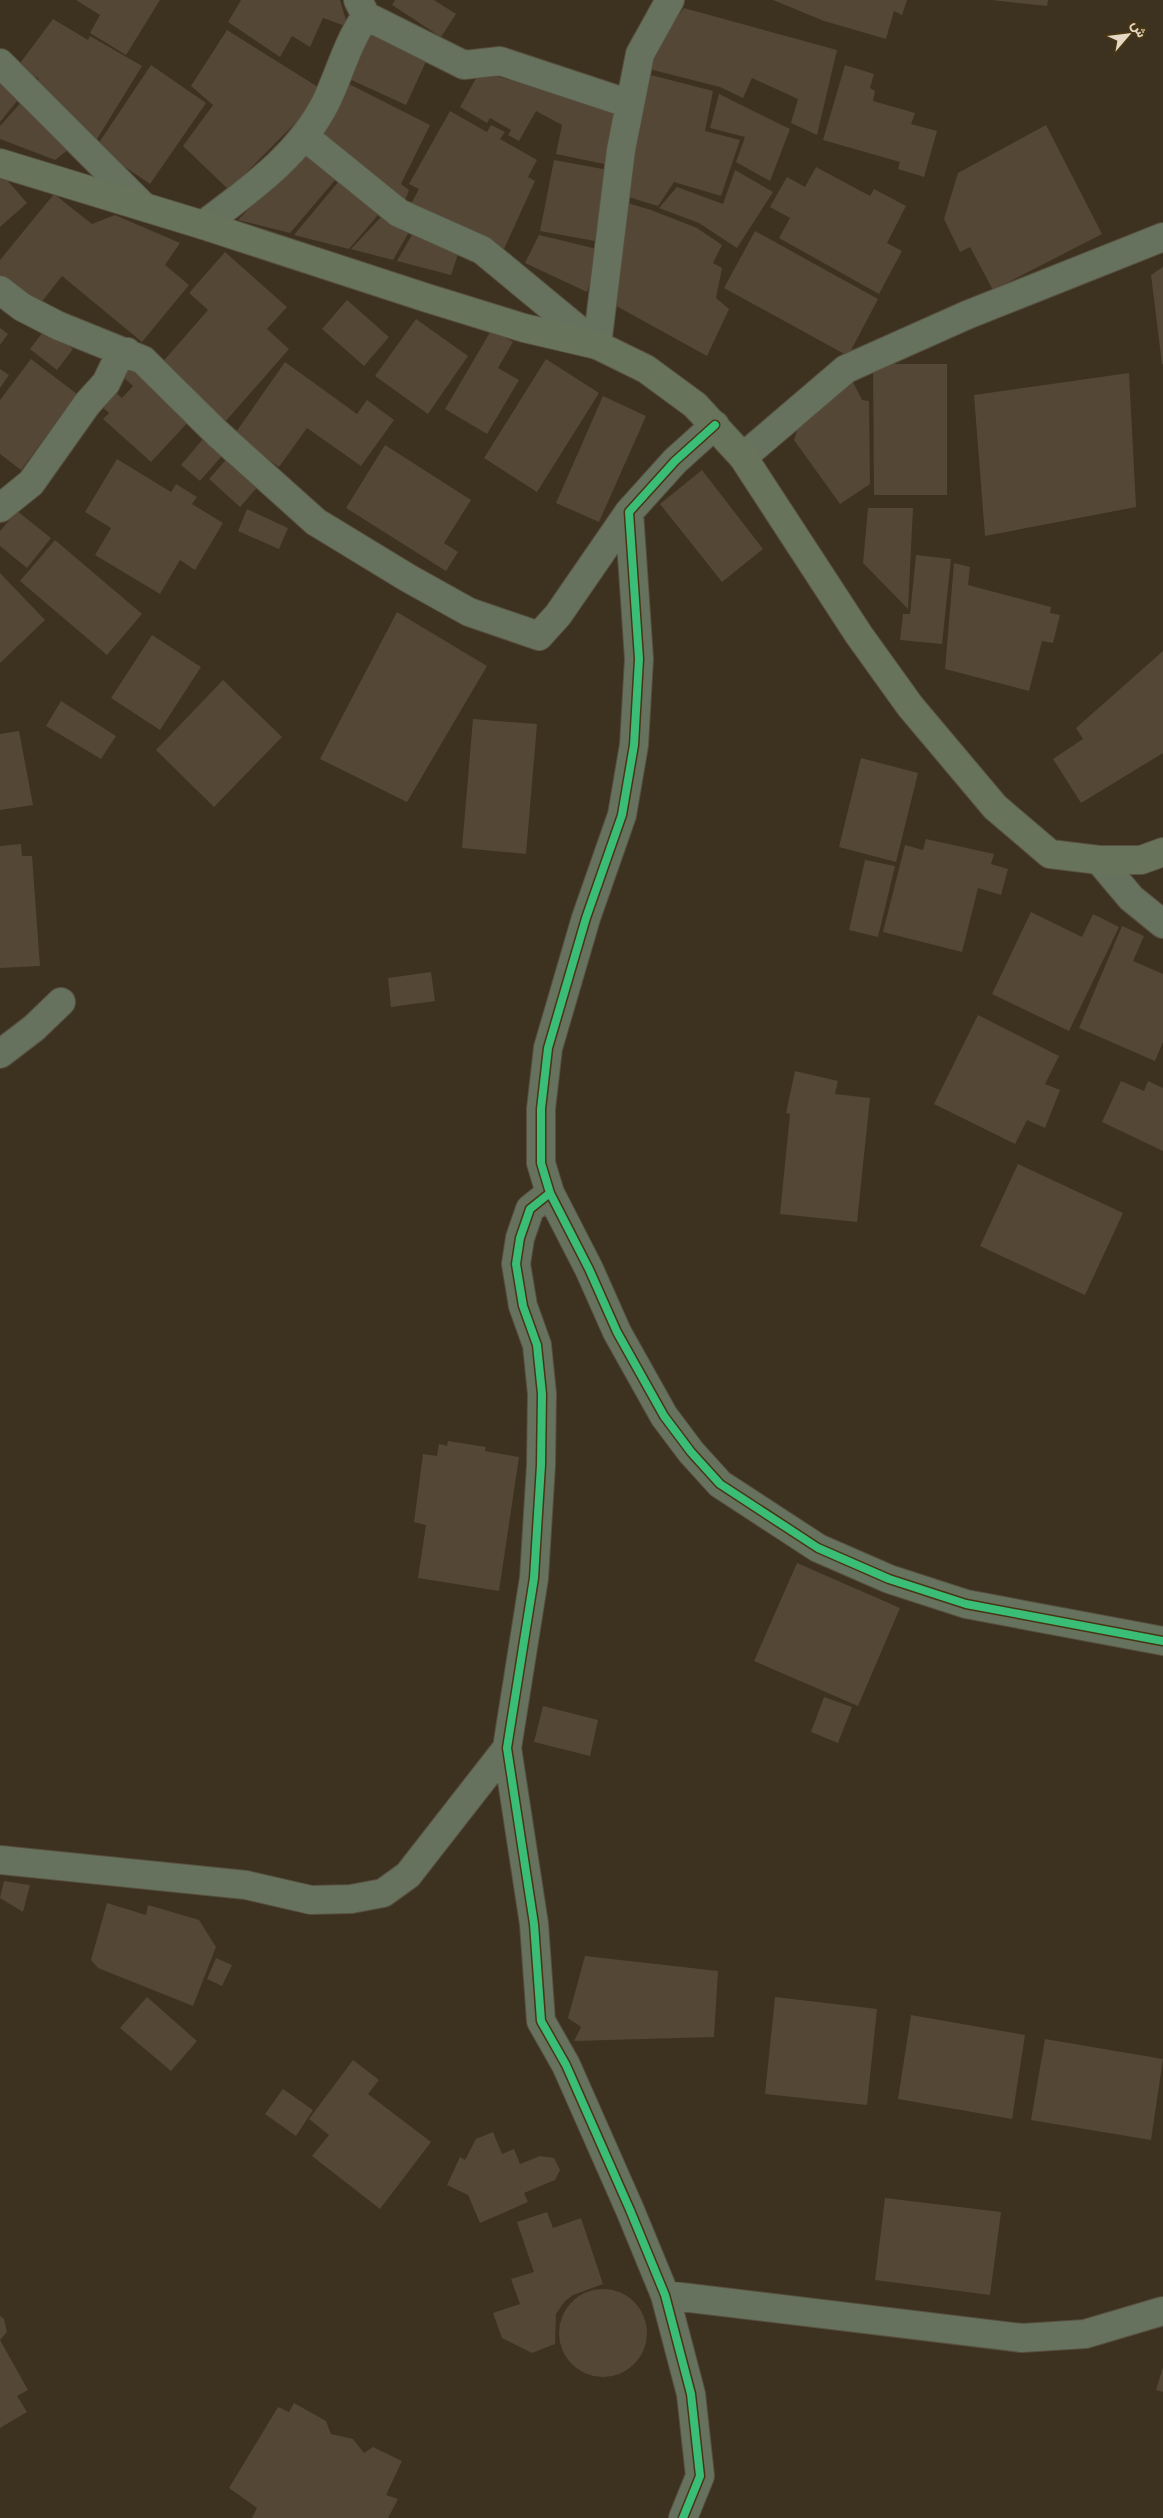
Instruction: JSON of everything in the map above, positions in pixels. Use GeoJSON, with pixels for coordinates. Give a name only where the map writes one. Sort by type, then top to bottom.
{"type":"FeatureCollection","features":[{"type":"Feature","properties":{"kind":"main road"},"geometry":{"type":"LineString","coordinates":[[0,163],[143,206],[524,328],[597,345],[646,369],[696,405],[743,457],[859,635],[893,682],[995,807],[1050,854],[1099,860],[1141,860],[1163,852]]}},
{"type":"Feature","properties":{"kind":"street"},"geometry":{"type":"LineString","coordinates":[[597,345],[621,150],[640,54],[670,0]]}},
{"type":"Feature","properties":{"kind":"street"},"geometry":{"type":"LineString","coordinates":[[203,225],[270,174],[304,136],[325,103],[362,8],[464,65],[500,61],[630,104]]}},
{"type":"Feature","properties":{"kind":"street"},"geometry":{"type":"LineString","coordinates":[[0,63],[143,206]]}},
{"type":"Feature","properties":{"kind":"street"},"geometry":{"type":"LineString","coordinates":[[304,136],[399,213],[482,250],[597,345]]}},
{"type":"Feature","properties":{"kind":"street"},"geometry":{"type":"LineString","coordinates":[[743,457],[846,369],[966,315],[1163,237]]}},
{"type":"Feature","properties":{"kind":"street"},"geometry":{"type":"LineString","coordinates":[[0,290],[22,307],[59,326],[143,360],[218,434],[316,522],[408,578],[469,612],[539,636],[558,615],[629,512],[675,461],[715,424]]}},
{"type":"Feature","properties":{"kind":"street"},"geometry":{"type":"LineString","coordinates":[[0,508],[31,483],[87,404],[106,382],[117,360],[127,352]]}},
{"type":"Feature","properties":{"kind":"street"},"geometry":{"type":"LineString","coordinates":[[629,512],[639,659],[634,745],[622,815],[586,918],[548,1048],[541,1109],[541,1163],[550,1194],[589,1269],[617,1332],[664,1416],[691,1452],[720,1484],[818,1548],[888,1579],[966,1604],[1163,1641]]}},
{"type":"Feature","properties":{"kind":"street"},"geometry":{"type":"LineString","coordinates":[[1099,860],[1131,898],[1163,924]]}},
{"type":"Feature","properties":{"kind":"street"},"geometry":{"type":"LineString","coordinates":[[0,1054],[19,1041],[61,1002]]}},
{"type":"Feature","properties":{"kind":"street"},"geometry":{"type":"LineString","coordinates":[[550,1194],[530,1209],[520,1238],[516,1264],[523,1306],[537,1345],[542,1394],[541,1465],[534,1578],[507,1748],[534,1924],[540,2020],[566,2065],[665,2295],[691,2394],[700,2476],[683,2518]]}},
{"type":"Feature","properties":{"kind":"street"},"geometry":{"type":"LineString","coordinates":[[0,1860],[246,1885],[311,1900],[351,1899],[382,1893],[408,1876],[507,1748]]}},
{"type":"Feature","properties":{"kind":"street"},"geometry":{"type":"LineString","coordinates":[[665,2295],[1022,2338],[1085,2334],[1163,2311]]}},
{"type":"Feature","properties":{"kind":"building"},"geometry":{"type":"Polygon","coordinates":[[[76,0],[160,0],[126,55],[90,33],[100,15],[76,0]]]}},
{"type":"Feature","properties":{"kind":"building"},"geometry":{"type":"Polygon","coordinates":[[[241,0],[340,0],[348,27],[323,18],[310,47],[292,36],[280,57],[228,22],[241,0]]]}},
{"type":"Feature","properties":{"kind":"building"},"geometry":{"type":"Polygon","coordinates":[[[395,0],[434,0],[456,14],[441,37],[392,5],[395,0]]]}},
{"type":"Feature","properties":{"kind":"building"},"geometry":{"type":"Polygon","coordinates":[[[773,0],[907,0],[902,15],[894,11],[886,39],[824,21],[773,0]]]}},
{"type":"Feature","properties":{"kind":"building"},"geometry":{"type":"Polygon","coordinates":[[[991,0],[1048,0],[1047,6],[991,0]]]}},
{"type":"Feature","properties":{"kind":"building"},"geometry":{"type":"Polygon","coordinates":[[[684,8],[837,50],[817,135],[791,123],[798,99],[752,78],[743,98],[720,87],[649,69],[654,48],[684,8]]]}},
{"type":"Feature","properties":{"kind":"building"},"geometry":{"type":"Polygon","coordinates":[[[53,19],[88,40],[90,36],[142,66],[94,144],[32,86],[39,79],[18,66],[53,19]]]}},
{"type":"Feature","properties":{"kind":"building"},"geometry":{"type":"Polygon","coordinates":[[[368,27],[429,55],[406,105],[345,77],[368,27]]]}},
{"type":"Feature","properties":{"kind":"building"},"geometry":{"type":"Polygon","coordinates":[[[227,30],[326,92],[229,190],[183,146],[213,105],[191,86],[227,30]]]}},
{"type":"Feature","properties":{"kind":"building"},"geometry":{"type":"Polygon","coordinates":[[[151,65],[206,103],[150,184],[96,147],[151,65]]]}},
{"type":"Feature","properties":{"kind":"building"},"geometry":{"type":"Polygon","coordinates":[[[845,65],[874,74],[870,88],[875,91],[873,101],[915,113],[911,124],[937,131],[924,177],[898,169],[900,162],[823,140],[845,65]]]}},
{"type":"Feature","properties":{"kind":"building"},"geometry":{"type":"Polygon","coordinates":[[[480,71],[617,113],[609,165],[556,154],[562,125],[536,111],[519,141],[508,135],[511,130],[490,118],[487,123],[460,107],[480,71]]]}},
{"type":"Feature","properties":{"kind":"building"},"geometry":{"type":"Polygon","coordinates":[[[647,74],[713,91],[705,131],[740,140],[721,196],[674,182],[658,206],[625,196],[647,74]]]}},
{"type":"Feature","properties":{"kind":"building"},"geometry":{"type":"Polygon","coordinates":[[[0,75],[21,96],[0,122],[0,75]]]}},
{"type":"Feature","properties":{"kind":"building"},"geometry":{"type":"Polygon","coordinates":[[[345,82],[430,125],[401,184],[409,190],[405,200],[345,160],[321,129],[345,82]]]}},
{"type":"Feature","properties":{"kind":"building"},"geometry":{"type":"Polygon","coordinates":[[[719,94],[790,129],[770,181],[736,162],[745,137],[710,128],[719,94]]]}},
{"type":"Feature","properties":{"kind":"building"},"geometry":{"type":"Polygon","coordinates":[[[24,99],[73,146],[55,160],[0,139],[0,126],[24,99]]]}},
{"type":"Feature","properties":{"kind":"building"},"geometry":{"type":"Polygon","coordinates":[[[450,111],[487,132],[491,125],[505,132],[500,139],[537,160],[528,177],[535,181],[504,249],[410,206],[419,189],[409,184],[450,111]]]}},
{"type":"Feature","properties":{"kind":"building"},"geometry":{"type":"Polygon","coordinates":[[[1046,125],[1102,234],[993,290],[970,247],[960,252],[944,219],[958,173],[1046,125]]]}},
{"type":"Feature","properties":{"kind":"building"},"geometry":{"type":"Polygon","coordinates":[[[303,153],[336,179],[290,233],[238,220],[303,153]]]}},
{"type":"Feature","properties":{"kind":"building"},"geometry":{"type":"Polygon","coordinates":[[[554,160],[614,171],[602,205],[595,241],[540,231],[554,160]]]}},
{"type":"Feature","properties":{"kind":"building"},"geometry":{"type":"Polygon","coordinates":[[[816,167],[870,196],[874,189],[906,206],[887,243],[902,251],[879,294],[779,238],[790,218],[770,207],[787,177],[805,187],[816,167]]]}},
{"type":"Feature","properties":{"kind":"building"},"geometry":{"type":"Polygon","coordinates":[[[735,170],[773,192],[737,248],[699,223],[659,208],[677,187],[723,204],[735,170]]]}},
{"type":"Feature","properties":{"kind":"building"},"geometry":{"type":"Polygon","coordinates":[[[0,172],[27,203],[0,227],[0,172]]]}},
{"type":"Feature","properties":{"kind":"building"},"geometry":{"type":"Polygon","coordinates":[[[339,181],[378,215],[349,249],[294,235],[339,181]]]}},
{"type":"Feature","properties":{"kind":"building"},"geometry":{"type":"Polygon","coordinates":[[[54,194],[92,224],[115,215],[180,243],[165,265],[189,285],[142,342],[62,276],[40,304],[0,277],[0,260],[54,194]]]}},
{"type":"Feature","properties":{"kind":"building"},"geometry":{"type":"Polygon","coordinates":[[[624,202],[651,210],[697,228],[722,245],[713,263],[722,268],[716,298],[729,309],[707,356],[609,302],[624,202]]]}},
{"type":"Feature","properties":{"kind":"building"},"geometry":{"type":"Polygon","coordinates":[[[381,217],[391,225],[409,232],[393,260],[351,249],[381,217]]]}},
{"type":"Feature","properties":{"kind":"building"},"geometry":{"type":"Polygon","coordinates":[[[755,231],[878,299],[848,356],[724,288],[755,231]]]}},
{"type":"Feature","properties":{"kind":"building"},"geometry":{"type":"Polygon","coordinates":[[[413,233],[459,251],[451,275],[397,261],[413,233]]]}},
{"type":"Feature","properties":{"kind":"building"},"geometry":{"type":"Polygon","coordinates":[[[539,235],[601,250],[587,292],[525,263],[539,235]]]}},
{"type":"Feature","properties":{"kind":"building"},"geometry":{"type":"Polygon","coordinates":[[[225,252],[287,307],[267,329],[289,349],[225,422],[160,365],[208,310],[189,293],[225,252]]]}},
{"type":"Feature","properties":{"kind":"building"},"geometry":{"type":"Polygon","coordinates":[[[1163,267],[1163,364],[1162,364],[1151,275],[1163,267]]]}},
{"type":"Feature","properties":{"kind":"building"},"geometry":{"type":"Polygon","coordinates":[[[347,300],[389,337],[364,366],[322,329],[347,300]]]}},
{"type":"Feature","properties":{"kind":"building"},"geometry":{"type":"Polygon","coordinates":[[[416,319],[468,356],[428,414],[375,376],[416,319]]]}},
{"type":"Feature","properties":{"kind":"building"},"geometry":{"type":"Polygon","coordinates":[[[0,328],[8,334],[0,345],[0,328]]]}},
{"type":"Feature","properties":{"kind":"building"},"geometry":{"type":"Polygon","coordinates":[[[46,328],[73,349],[57,370],[30,349],[46,328]]]}},
{"type":"Feature","properties":{"kind":"building"},"geometry":{"type":"Polygon","coordinates":[[[492,329],[513,342],[498,368],[519,380],[487,434],[445,409],[492,329]]]}},
{"type":"Feature","properties":{"kind":"building"},"geometry":{"type":"Polygon","coordinates":[[[31,359],[77,394],[21,470],[0,454],[0,400],[31,359]]]}},
{"type":"Feature","properties":{"kind":"building"},"geometry":{"type":"Polygon","coordinates":[[[546,359],[599,393],[537,492],[484,458],[546,359]]]}},
{"type":"Feature","properties":{"kind":"building"},"geometry":{"type":"Polygon","coordinates":[[[285,362],[357,414],[367,400],[394,420],[361,466],[307,428],[279,467],[234,435],[285,362]]]}},
{"type":"Feature","properties":{"kind":"building"},"geometry":{"type":"Polygon","coordinates":[[[873,364],[947,364],[947,495],[874,495],[873,364]]]}},
{"type":"Feature","properties":{"kind":"building"},"geometry":{"type":"Polygon","coordinates":[[[131,366],[191,419],[151,462],[103,419],[109,413],[100,405],[113,390],[122,398],[133,386],[122,376],[131,366]]]}},
{"type":"Feature","properties":{"kind":"building"},"geometry":{"type":"Polygon","coordinates":[[[0,369],[9,375],[0,388],[0,369]]]}},
{"type":"Feature","properties":{"kind":"building"},"geometry":{"type":"Polygon","coordinates":[[[1129,373],[1136,507],[985,536],[974,395],[1129,373]]]}},
{"type":"Feature","properties":{"kind":"building"},"geometry":{"type":"Polygon","coordinates":[[[852,380],[862,400],[869,401],[870,484],[840,504],[794,440],[804,408],[852,380]]]}},
{"type":"Feature","properties":{"kind":"building"},"geometry":{"type":"Polygon","coordinates":[[[603,396],[646,416],[599,522],[556,503],[603,396]]]}},
{"type":"Feature","properties":{"kind":"building"},"geometry":{"type":"Polygon","coordinates":[[[208,433],[227,450],[200,481],[181,465],[208,433]]]}},
{"type":"Feature","properties":{"kind":"building"},"geometry":{"type":"Polygon","coordinates":[[[385,445],[471,500],[444,543],[458,552],[446,571],[346,508],[385,445]]]}},
{"type":"Feature","properties":{"kind":"building"},"geometry":{"type":"Polygon","coordinates":[[[231,454],[262,482],[240,507],[209,479],[231,454]]]}},
{"type":"Feature","properties":{"kind":"building"},"geometry":{"type":"Polygon","coordinates":[[[117,459],[171,492],[176,484],[197,497],[192,504],[223,523],[195,570],[180,560],[160,594],[95,555],[111,528],[85,512],[117,459]]]}},
{"type":"Feature","properties":{"kind":"building"},"geometry":{"type":"Polygon","coordinates":[[[702,470],[763,549],[722,582],[660,504],[702,470]]]}},
{"type":"Feature","properties":{"kind":"building"},"geometry":{"type":"Polygon","coordinates":[[[868,508],[913,508],[908,609],[863,563],[868,508]]]}},
{"type":"Feature","properties":{"kind":"building"},"geometry":{"type":"Polygon","coordinates":[[[247,509],[288,528],[279,549],[238,531],[247,509]]]}},
{"type":"Feature","properties":{"kind":"building"},"geometry":{"type":"Polygon","coordinates":[[[17,511],[51,538],[27,568],[0,546],[0,531],[17,511]]]}},
{"type":"Feature","properties":{"kind":"building"},"geometry":{"type":"Polygon","coordinates":[[[55,540],[142,614],[107,655],[20,581],[55,540]]]}},
{"type":"Feature","properties":{"kind":"building"},"geometry":{"type":"Polygon","coordinates":[[[916,555],[951,559],[942,644],[900,640],[903,614],[910,614],[916,555]]]}},
{"type":"Feature","properties":{"kind":"building"},"geometry":{"type":"Polygon","coordinates":[[[954,563],[970,567],[968,585],[1051,607],[1050,613],[1060,615],[1053,643],[1042,641],[1029,691],[945,669],[954,563]]]}},
{"type":"Feature","properties":{"kind":"building"},"geometry":{"type":"Polygon","coordinates":[[[0,573],[45,620],[0,663],[0,573]]]}},
{"type":"Feature","properties":{"kind":"building"},"geometry":{"type":"Polygon","coordinates":[[[397,612],[487,666],[407,802],[320,759],[397,612]]]}},
{"type":"Feature","properties":{"kind":"building"},"geometry":{"type":"Polygon","coordinates":[[[152,635],[201,667],[160,730],[111,698],[152,635]]]}},
{"type":"Feature","properties":{"kind":"building"},"geometry":{"type":"Polygon","coordinates":[[[1163,651],[1163,753],[1081,803],[1053,759],[1083,739],[1076,728],[1163,651]]]}},
{"type":"Feature","properties":{"kind":"building"},"geometry":{"type":"Polygon","coordinates":[[[223,680],[282,737],[214,807],[156,750],[223,680]]]}},
{"type":"Feature","properties":{"kind":"building"},"geometry":{"type":"Polygon","coordinates":[[[61,701],[116,736],[101,759],[46,726],[61,701]]]}},
{"type":"Feature","properties":{"kind":"building"},"geometry":{"type":"Polygon","coordinates":[[[473,719],[537,724],[526,854],[462,848],[473,719]]]}},
{"type":"Feature","properties":{"kind":"building"},"geometry":{"type":"Polygon","coordinates":[[[19,731],[33,805],[0,810],[0,734],[19,731]]]}},
{"type":"Feature","properties":{"kind":"building"},"geometry":{"type":"Polygon","coordinates":[[[861,758],[918,773],[896,862],[839,847],[861,758]]]}},
{"type":"Feature","properties":{"kind":"building"},"geometry":{"type":"Polygon","coordinates":[[[926,839],[994,854],[991,864],[1008,869],[1001,895],[978,888],[962,952],[883,932],[905,845],[923,850],[926,839]]]}},
{"type":"Feature","properties":{"kind":"building"},"geometry":{"type":"Polygon","coordinates":[[[21,844],[22,856],[32,856],[40,966],[0,968],[0,846],[21,844]]]}},
{"type":"Feature","properties":{"kind":"building"},"geometry":{"type":"Polygon","coordinates":[[[865,860],[895,866],[878,937],[849,930],[865,860]]]}},
{"type":"Feature","properties":{"kind":"building"},"geometry":{"type":"Polygon","coordinates":[[[1031,912],[1082,937],[1093,914],[1119,927],[1069,1031],[992,994],[1031,912]]]}},
{"type":"Feature","properties":{"kind":"building"},"geometry":{"type":"Polygon","coordinates":[[[1122,926],[1144,936],[1133,961],[1163,974],[1163,1042],[1155,1061],[1079,1028],[1122,926]]]}},
{"type":"Feature","properties":{"kind":"building"},"geometry":{"type":"Polygon","coordinates":[[[431,972],[435,1001],[391,1007],[388,978],[431,972]]]}},
{"type":"Feature","properties":{"kind":"building"},"geometry":{"type":"Polygon","coordinates":[[[978,1015],[1059,1056],[1045,1084],[1060,1090],[1045,1128],[1027,1120],[1015,1144],[934,1104],[978,1015]]]}},
{"type":"Feature","properties":{"kind":"building"},"geometry":{"type":"Polygon","coordinates":[[[795,1071],[838,1081],[835,1094],[870,1098],[857,1222],[780,1214],[790,1114],[786,1113],[795,1071]]]}},
{"type":"Feature","properties":{"kind":"building"},"geometry":{"type":"Polygon","coordinates":[[[1121,1081],[1144,1091],[1148,1081],[1163,1088],[1163,1151],[1102,1122],[1121,1081]]]}},
{"type":"Feature","properties":{"kind":"building"},"geometry":{"type":"Polygon","coordinates":[[[1018,1164],[1123,1213],[1085,1295],[980,1246],[1018,1164]]]}},
{"type":"Feature","properties":{"kind":"building"},"geometry":{"type":"Polygon","coordinates":[[[448,1441],[486,1447],[485,1451],[519,1457],[499,1591],[418,1578],[426,1525],[414,1522],[423,1454],[437,1456],[439,1444],[447,1446],[448,1441]]]}},
{"type":"Feature","properties":{"kind":"building"},"geometry":{"type":"Polygon","coordinates":[[[797,1563],[900,1608],[858,1706],[754,1661],[797,1563]]]}},
{"type":"Feature","properties":{"kind":"building"},"geometry":{"type":"Polygon","coordinates":[[[824,1697],[852,1707],[838,1743],[811,1732],[824,1697]]]}},
{"type":"Feature","properties":{"kind":"building"},"geometry":{"type":"Polygon","coordinates":[[[543,1706],[598,1720],[590,1756],[534,1742],[543,1706]]]}},
{"type":"Feature","properties":{"kind":"building"},"geometry":{"type":"Polygon","coordinates":[[[4,1881],[30,1885],[23,1912],[0,1898],[4,1881]]]}},
{"type":"Feature","properties":{"kind":"building"},"geometry":{"type":"Polygon","coordinates":[[[107,1903],[146,1915],[148,1905],[199,1920],[216,1947],[193,2006],[98,1968],[91,1960],[107,1903]]]}},
{"type":"Feature","properties":{"kind":"building"},"geometry":{"type":"Polygon","coordinates":[[[585,1956],[718,1971],[714,2037],[574,2041],[581,2027],[568,2018],[585,1956]]]}},
{"type":"Feature","properties":{"kind":"building"},"geometry":{"type":"Polygon","coordinates":[[[216,1958],[232,1965],[222,1986],[207,1979],[216,1958]]]}},
{"type":"Feature","properties":{"kind":"building"},"geometry":{"type":"Polygon","coordinates":[[[147,1997],[197,2041],[171,2071],[120,2028],[147,1997]]]}},
{"type":"Feature","properties":{"kind":"building"},"geometry":{"type":"Polygon","coordinates":[[[775,1997],[877,2009],[867,2105],[765,2094],[775,1997]]]}},
{"type":"Feature","properties":{"kind":"building"},"geometry":{"type":"Polygon","coordinates":[[[911,2015],[1025,2035],[1012,2119],[898,2099],[911,2015]]]}},
{"type":"Feature","properties":{"kind":"building"},"geometry":{"type":"Polygon","coordinates":[[[1045,2039],[1163,2059],[1151,2140],[1031,2120],[1045,2039]]]}},
{"type":"Feature","properties":{"kind":"building"},"geometry":{"type":"Polygon","coordinates":[[[353,2060],[379,2080],[368,2094],[431,2142],[380,2209],[312,2156],[329,2135],[309,2119],[353,2060]]]}},
{"type":"Feature","properties":{"kind":"building"},"geometry":{"type":"Polygon","coordinates":[[[283,2089],[313,2110],[296,2136],[265,2114],[283,2089]]]}},
{"type":"Feature","properties":{"kind":"building"},"geometry":{"type":"Polygon","coordinates":[[[493,2132],[502,2154],[514,2149],[520,2164],[540,2156],[554,2158],[560,2170],[555,2180],[524,2193],[528,2202],[480,2223],[468,2195],[447,2185],[460,2157],[465,2160],[476,2139],[493,2132]]]}},
{"type":"Feature","properties":{"kind":"building"},"geometry":{"type":"Polygon","coordinates":[[[885,2198],[1001,2212],[990,2295],[875,2280],[885,2198]]]}},
{"type":"Feature","properties":{"kind":"building"},"geometry":{"type":"Polygon","coordinates":[[[547,2212],[553,2228],[581,2218],[603,2284],[573,2295],[565,2301],[556,2314],[555,2344],[532,2353],[502,2338],[493,2313],[520,2304],[511,2279],[534,2272],[517,2222],[547,2212]]]}},
{"type":"Feature","properties":{"kind":"building"},"geometry":{"type":"Polygon","coordinates":[[[603,2289],[620,2293],[634,2302],[643,2316],[647,2333],[643,2350],[634,2364],[620,2373],[603,2377],[586,2373],[572,2364],[563,2350],[559,2333],[563,2316],[572,2302],[586,2293],[603,2289]]]}},
{"type":"Feature","properties":{"kind":"building"},"geometry":{"type":"Polygon","coordinates":[[[0,2316],[4,2319],[7,2332],[0,2340],[0,2316]]]}},
{"type":"Feature","properties":{"kind":"building"},"geometry":{"type":"Polygon","coordinates":[[[0,2340],[28,2390],[17,2396],[27,2412],[0,2428],[0,2340]]]}},
{"type":"Feature","properties":{"kind":"building"},"geometry":{"type":"Polygon","coordinates":[[[1163,2367],[1163,2392],[1156,2390],[1163,2367]]]}},
{"type":"Feature","properties":{"kind":"building"},"geometry":{"type":"Polygon","coordinates":[[[294,2403],[326,2421],[331,2434],[353,2439],[364,2453],[373,2447],[402,2461],[386,2495],[398,2499],[388,2518],[252,2518],[257,2508],[229,2488],[278,2407],[289,2412],[294,2403]]]}},
{"type":"Feature","properties":{"kind":"cycle path"},"geometry":{"type":"LineString","coordinates":[[715,425],[675,461],[629,512],[639,659],[634,745],[622,815],[586,918],[548,1048],[541,1109],[541,1163],[550,1193],[589,1269],[617,1332],[664,1416],[691,1452],[720,1484],[818,1548],[889,1579],[966,1604],[1163,1641]]}},
{"type":"Feature","properties":{"kind":"cycle path"},"geometry":{"type":"LineString","coordinates":[[550,1193],[530,1209],[520,1238],[516,1264],[523,1306],[537,1345],[542,1394],[541,1465],[534,1578],[507,1748],[534,1924],[541,2021],[566,2065],[665,2295],[691,2394],[700,2476],[683,2518]]}}]}
